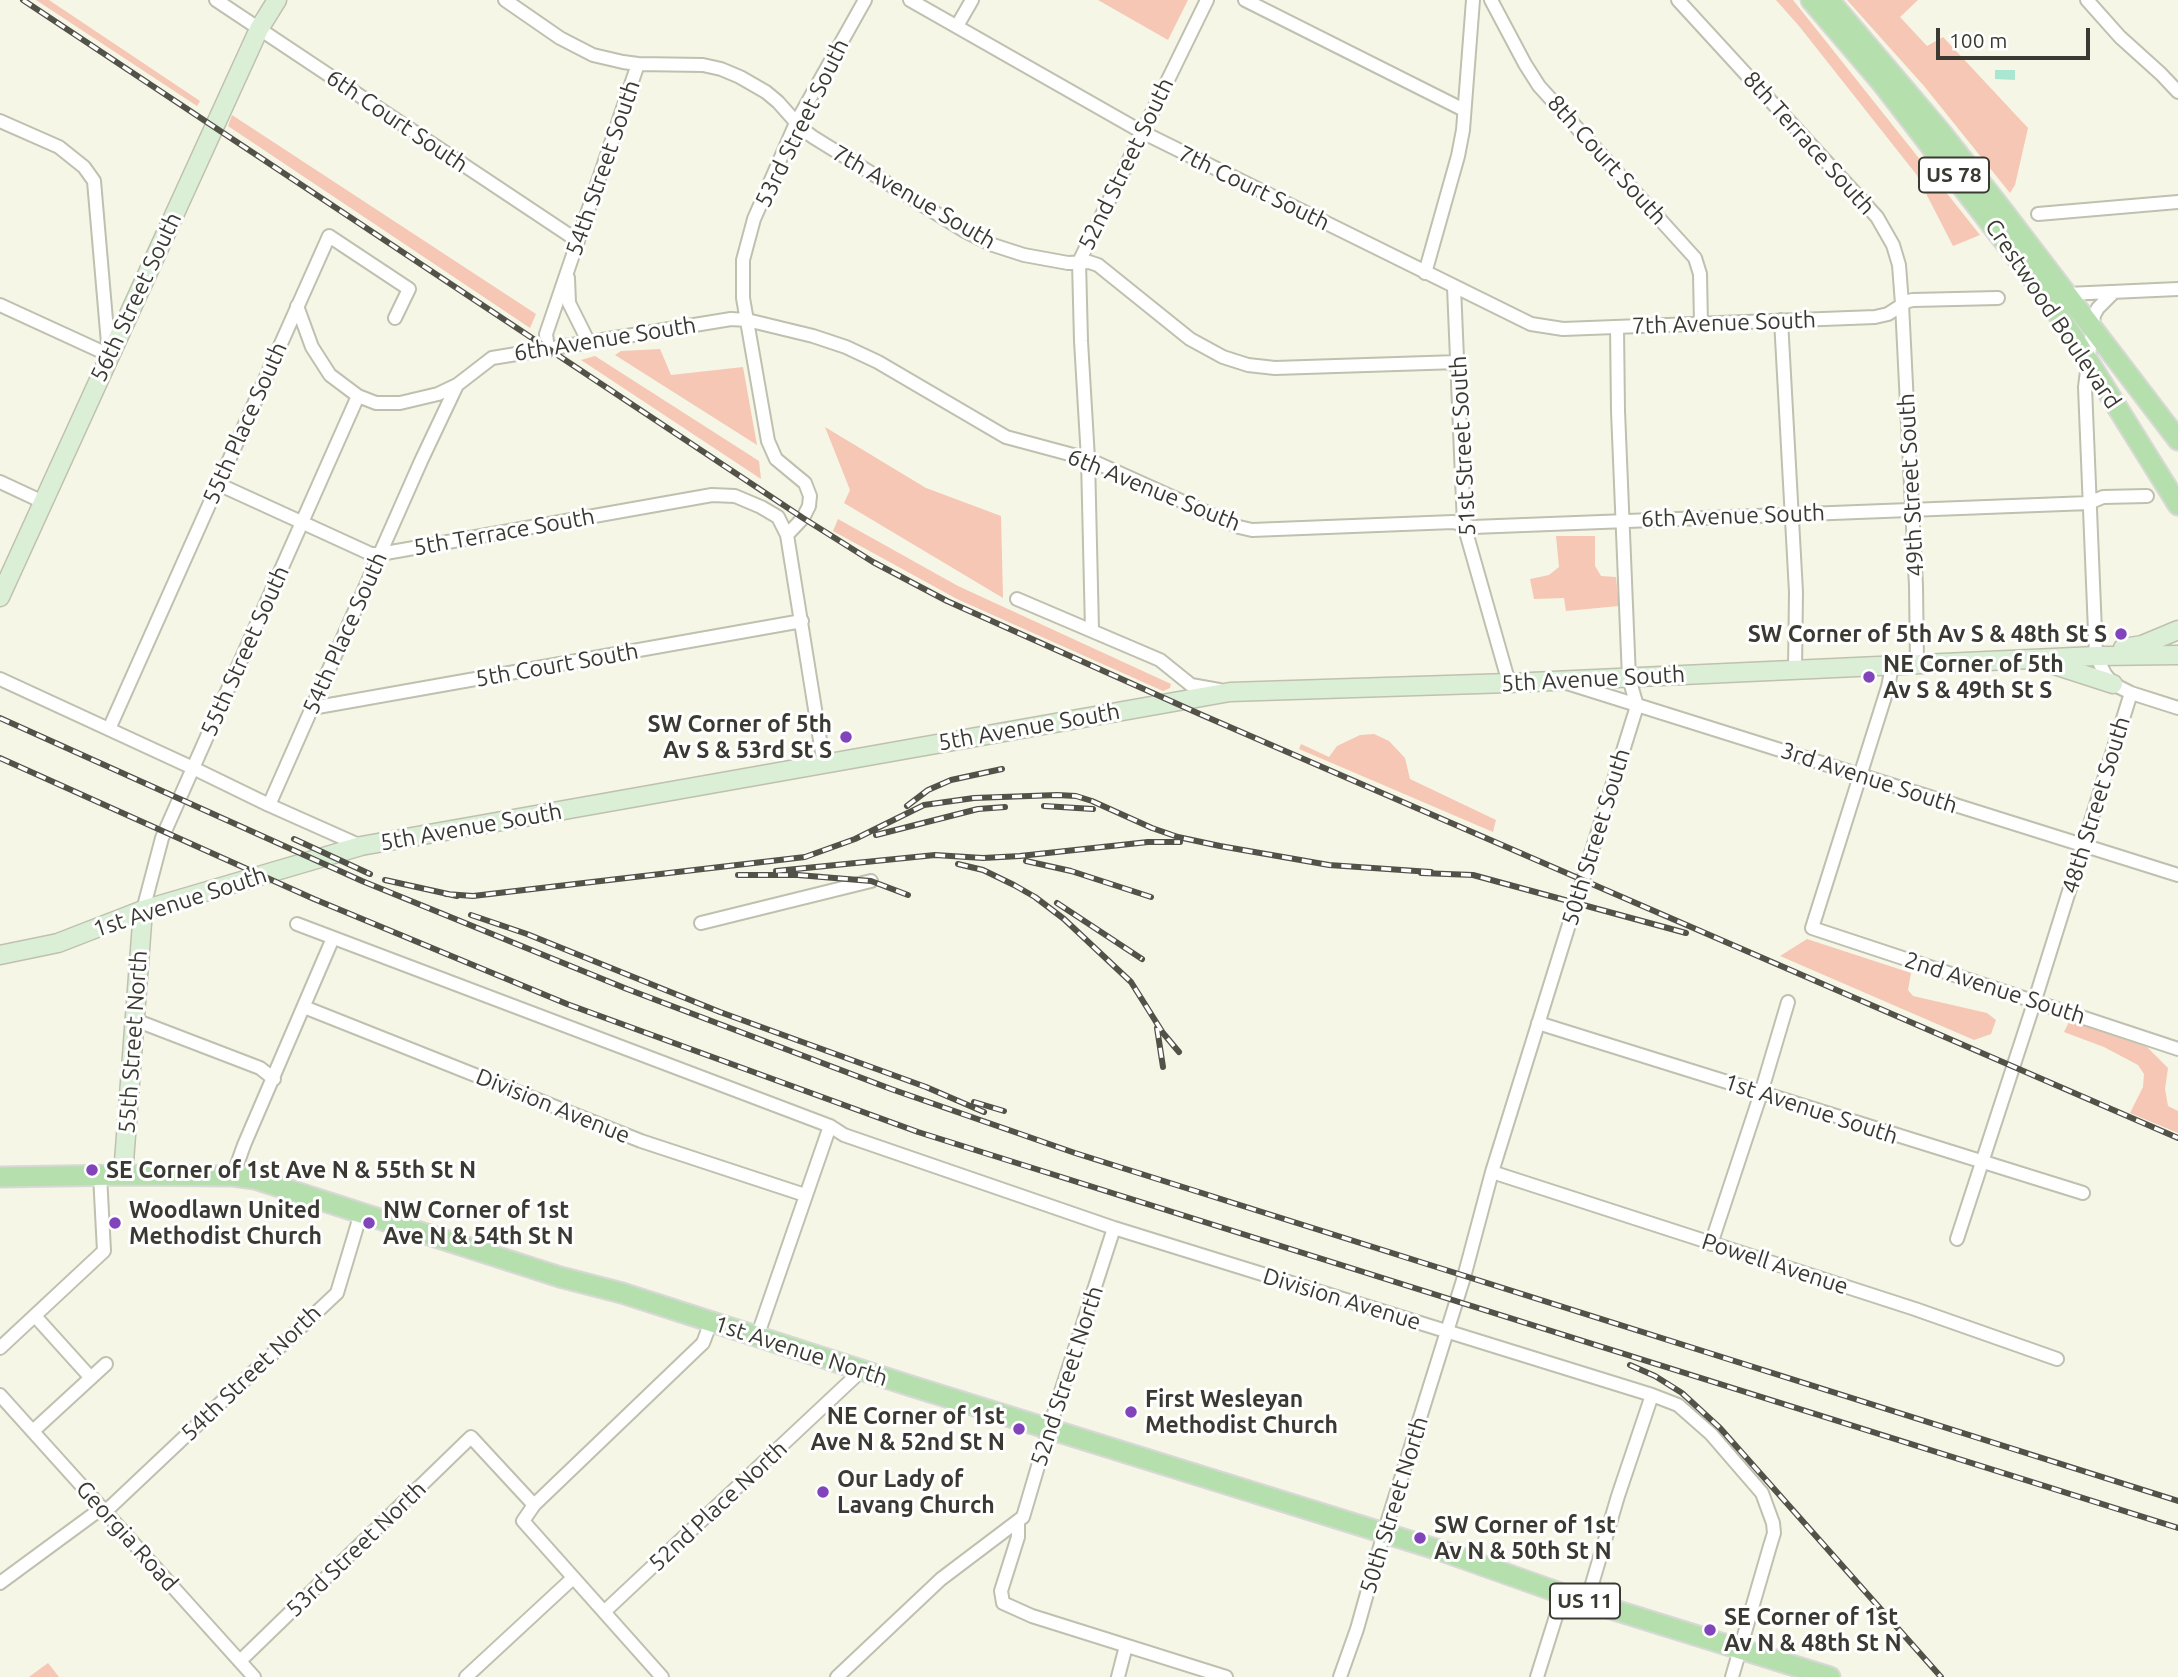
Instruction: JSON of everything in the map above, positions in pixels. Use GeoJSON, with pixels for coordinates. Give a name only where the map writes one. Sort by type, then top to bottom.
{"type":"FeatureCollection","features":[{"type":"Feature","properties":{"kind":"main road","name":"Crestwood Boulevard"},"geometry":{"type":"LineString","coordinates":[[1811,0],[1881,82],[2018,258],[2087,358],[2178,505]]}},
{"type":"Feature","properties":{"kind":"main road","name":"Crestwood Boulevard"},"geometry":{"type":"LineString","coordinates":[[1829,0],[1940,131],[2178,440]]}},
{"type":"Feature","properties":{"kind":"main road","name":"1st Avenue North"},"geometry":{"type":"LineString","coordinates":[[0,1177],[124,1175],[233,1176],[255,1179],[559,1277],[622,1293],[1442,1551],[1563,1594],[1830,1677]]}},
{"type":"Feature","properties":{"kind":"street","name":"6th Court South"},"geometry":{"type":"LineString","coordinates":[[216,0],[578,241]]}},
{"type":"Feature","properties":{"kind":"street","name":"56th Street South"},"geometry":{"type":"LineString","coordinates":[[0,597],[259,29],[276,0]]}},
{"type":"Feature","properties":{"kind":"street","name":"7th Avenue South"},"geometry":{"type":"LineString","coordinates":[[505,0],[560,38],[582,50],[608,59],[638,64],[703,65],[731,73],[766,92],[813,137],[978,238],[1024,255],[1068,263],[1089,261],[1098,265],[1190,339],[1223,357],[1241,363],[1275,368],[1458,362]]}},
{"type":"Feature","properties":{"kind":"street","name":"53rd Street South"},"geometry":{"type":"LineString","coordinates":[[787,535],[803,518],[809,506],[809,492],[801,479],[776,459],[770,448],[743,298],[743,260],[754,219],[796,123],[865,0]]}},
{"type":"Feature","properties":{"kind":"street","name":"7th Court South"},"geometry":{"type":"LineString","coordinates":[[910,0],[1142,132],[1454,287]]}},
{"type":"Feature","properties":{"kind":"street"},"geometry":{"type":"LineString","coordinates":[[957,26],[972,0]]}},
{"type":"Feature","properties":{"kind":"street","name":"52nd Street South"},"geometry":{"type":"LineString","coordinates":[[1092,630],[1079,262],[1207,0]]}},
{"type":"Feature","properties":{"kind":"street"},"geometry":{"type":"LineString","coordinates":[[1245,0],[1464,110]]}},
{"type":"Feature","properties":{"kind":"street"},"geometry":{"type":"LineString","coordinates":[[1425,273],[1455,172],[1463,130],[1473,0]]}},
{"type":"Feature","properties":{"kind":"street","name":"8th Court South"},"geometry":{"type":"LineString","coordinates":[[1491,0],[1539,86],[1695,258],[1700,274],[1701,324]]}},
{"type":"Feature","properties":{"kind":"street","name":"8th Terrace South"},"geometry":{"type":"LineString","coordinates":[[1678,0],[1877,217],[1889,235],[1896,255],[1902,304]]}},
{"type":"Feature","properties":{"kind":"street"},"geometry":{"type":"LineString","coordinates":[[2087,0],[2120,37],[2178,92]]}},
{"type":"Feature","properties":{"kind":"street","name":"54th Street South"},"geometry":{"type":"LineString","coordinates":[[548,350],[546,334],[638,64]]}},
{"type":"Feature","properties":{"kind":"street"},"geometry":{"type":"LineString","coordinates":[[0,121],[60,147],[84,167],[94,181],[109,355],[0,305]]}},
{"type":"Feature","properties":{"kind":"street"},"geometry":{"type":"LineString","coordinates":[[2038,214],[2178,202]]}},
{"type":"Feature","properties":{"kind":"street","name":"55th Place South"},"geometry":{"type":"LineString","coordinates":[[109,729],[329,236],[409,289],[394,318]]}},
{"type":"Feature","properties":{"kind":"street","name":"54th Street South"},"geometry":{"type":"LineString","coordinates":[[568,271],[569,303],[589,343]]}},
{"type":"Feature","properties":{"kind":"street","name":"7th Avenue South"},"geometry":{"type":"LineString","coordinates":[[1454,287],[1521,320],[1542,327],[1563,329],[1875,317],[1888,314],[1913,300],[1998,298]]}},
{"type":"Feature","properties":{"kind":"street","name":"51st Street South"},"geometry":{"type":"LineString","coordinates":[[1454,287],[1464,525],[1509,683]]}},
{"type":"Feature","properties":{"kind":"street"},"geometry":{"type":"LineString","coordinates":[[2067,294],[2178,289]]}},
{"type":"Feature","properties":{"kind":"street"},"geometry":{"type":"LineString","coordinates":[[2092,327],[2098,308],[2114,292]]}},
{"type":"Feature","properties":{"kind":"street","name":"49th Street South"},"geometry":{"type":"LineString","coordinates":[[1902,304],[1916,586],[1917,665]]}},
{"type":"Feature","properties":{"kind":"street","name":"6th Avenue South"},"geometry":{"type":"LineString","coordinates":[[297,306],[312,347],[330,375],[358,396],[376,403],[400,404],[438,394],[457,385],[492,358],[731,319],[747,320],[846,347],[878,362],[995,432],[1088,459],[1245,529],[1453,522],[1473,527],[2089,503],[2103,497],[2147,496]]}},
{"type":"Feature","properties":{"kind":"street"},"geometry":{"type":"LineString","coordinates":[[1781,320],[1796,592],[1796,670]]}},
{"type":"Feature","properties":{"kind":"street"},"geometry":{"type":"LineString","coordinates":[[1617,327],[1629,678],[1637,706]]}},
{"type":"Feature","properties":{"kind":"street","name":"48th Street South"},"geometry":{"type":"LineString","coordinates":[[1957,1239],[2131,694],[2113,684],[2102,669],[2098,657],[2085,387],[2092,327]]}},
{"type":"Feature","properties":{"kind":"street","name":"54th Place South"},"geometry":{"type":"LineString","coordinates":[[269,806],[457,385]]}},
{"type":"Feature","properties":{"kind":"street","name":"55th Street South"},"geometry":{"type":"LineString","coordinates":[[143,910],[162,838],[358,396]]}},
{"type":"Feature","properties":{"kind":"street"},"geometry":{"type":"LineString","coordinates":[[0,482],[43,502]]}},
{"type":"Feature","properties":{"kind":"street","name":"5th Terrace South"},"geometry":{"type":"LineString","coordinates":[[218,484],[371,554],[712,495],[734,496],[761,507],[778,517],[787,535]]}},
{"type":"Feature","properties":{"kind":"street"},"geometry":{"type":"LineString","coordinates":[[787,535],[824,765]]}},
{"type":"Feature","properties":{"kind":"street"},"geometry":{"type":"LineString","coordinates":[[1017,600],[1160,660],[1191,685],[1230,692]]}},
{"type":"Feature","properties":{"kind":"street","name":"5th Court South"},"geometry":{"type":"LineString","coordinates":[[312,708],[802,621]]}},
{"type":"Feature","properties":{"kind":"street"},"geometry":{"type":"LineString","coordinates":[[2170,634],[2178,624]]}},
{"type":"Feature","properties":{"kind":"street","name":"5th Avenue South"},"geometry":{"type":"LineString","coordinates":[[2098,657],[2115,649],[2142,645],[2170,634]]}},
{"type":"Feature","properties":{"kind":"street","name":"5th Avenue South"},"geometry":{"type":"LineString","coordinates":[[0,679],[269,806],[361,846],[1230,692],[2178,655]]}},
{"type":"Feature","properties":{"kind":"street"},"geometry":{"type":"LineString","coordinates":[[2038,660],[2113,684]]}},
{"type":"Feature","properties":{"kind":"street"},"geometry":{"type":"LineString","coordinates":[[1861,776],[1892,666]]}},
{"type":"Feature","properties":{"kind":"street","name":"3rd Avenue South"},"geometry":{"type":"LineString","coordinates":[[1560,681],[2178,875]]}},
{"type":"Feature","properties":{"kind":"street"},"geometry":{"type":"LineString","coordinates":[[2131,694],[2178,708]]}},
{"type":"Feature","properties":{"kind":"street","name":"50th Street South"},"geometry":{"type":"LineString","coordinates":[[1448,1332],[1492,1172],[1637,706]]}},
{"type":"Feature","properties":{"kind":"street","name":"2nd Avenue South"},"geometry":{"type":"LineString","coordinates":[[1861,776],[1812,928],[2178,1049]]}},
{"type":"Feature","properties":{"kind":"street","name":"1st Avenue South"},"geometry":{"type":"LineString","coordinates":[[0,955],[58,943],[143,910],[361,846]]}},
{"type":"Feature","properties":{"kind":"street"},"geometry":{"type":"LineString","coordinates":[[701,923],[872,881]]}},
{"type":"Feature","properties":{"kind":"street","name":"55th Street North"},"geometry":{"type":"LineString","coordinates":[[124,1175],[143,910]]}},
{"type":"Feature","properties":{"kind":"street","name":"Division Avenue"},"geometry":{"type":"LineString","coordinates":[[297,924],[830,1126],[844,1135],[1114,1228],[1678,1405],[1702,1426],[1762,1493],[1773,1523],[1774,1533],[1732,1677]]}},
{"type":"Feature","properties":{"kind":"street"},"geometry":{"type":"LineString","coordinates":[[233,1176],[333,938]]}},
{"type":"Feature","properties":{"kind":"street"},"geometry":{"type":"LineString","coordinates":[[1711,1244],[1788,1002]]}},
{"type":"Feature","properties":{"kind":"street","name":"Division Avenue"},"geometry":{"type":"LineString","coordinates":[[304,1007],[641,1141],[805,1195]]}},
{"type":"Feature","properties":{"kind":"street"},"geometry":{"type":"LineString","coordinates":[[135,1020],[260,1068],[274,1079]]}},
{"type":"Feature","properties":{"kind":"street","name":"1st Avenue South"},"geometry":{"type":"LineString","coordinates":[[1538,1023],[2083,1194]]}},
{"type":"Feature","properties":{"kind":"street"},"geometry":{"type":"LineString","coordinates":[[757,1337],[830,1126]]}},
{"type":"Feature","properties":{"kind":"street","name":"Powell Avenue"},"geometry":{"type":"LineString","coordinates":[[1492,1172],[1914,1309],[2057,1359]]}},
{"type":"Feature","properties":{"kind":"street"},"geometry":{"type":"LineString","coordinates":[[0,1348],[104,1251],[100,1175]]}},
{"type":"Feature","properties":{"kind":"street","name":"54th Street North"},"geometry":{"type":"LineString","coordinates":[[0,1583],[104,1510],[337,1293],[361,1213]]}},
{"type":"Feature","properties":{"kind":"street","name":"52nd Street North"},"geometry":{"type":"LineString","coordinates":[[1114,1228],[1023,1517],[1018,1523],[1018,1537],[1001,1591],[1003,1603],[1032,1616],[1126,1646]]}},
{"type":"Feature","properties":{"kind":"street"},"geometry":{"type":"LineString","coordinates":[[35,1316],[91,1378]]}},
{"type":"Feature","properties":{"kind":"street"},"geometry":{"type":"LineString","coordinates":[[662,1677],[523,1521],[534,1505],[703,1343],[710,1322]]}},
{"type":"Feature","properties":{"kind":"street","name":"50th Street North"},"geometry":{"type":"LineString","coordinates":[[1340,1677],[1448,1332]]}},
{"type":"Feature","properties":{"kind":"street"},"geometry":{"type":"LineString","coordinates":[[33,1431],[106,1364]]}},
{"type":"Feature","properties":{"kind":"street","name":"52nd Place North"},"geometry":{"type":"LineString","coordinates":[[604,1612],[862,1370]]}},
{"type":"Feature","properties":{"kind":"street","name":"Georgia Road"},"geometry":{"type":"LineString","coordinates":[[0,1395],[254,1677]]}},
{"type":"Feature","properties":{"kind":"street"},"geometry":{"type":"LineString","coordinates":[[1587,1601],[1652,1395]]}},
{"type":"Feature","properties":{"kind":"street","name":"53rd Street North"},"geometry":{"type":"LineString","coordinates":[[240,1661],[471,1437],[534,1505]]}},
{"type":"Feature","properties":{"kind":"street"},"geometry":{"type":"LineString","coordinates":[[837,1677],[941,1579],[1018,1523]]}},
{"type":"Feature","properties":{"kind":"street"},"geometry":{"type":"LineString","coordinates":[[466,1677],[573,1578]]}},
{"type":"Feature","properties":{"kind":"street"},"geometry":{"type":"LineString","coordinates":[[1537,1677],[1563,1594]]}},
{"type":"Feature","properties":{"kind":"street"},"geometry":{"type":"LineString","coordinates":[[1118,1677],[1126,1646],[1226,1677]]}},
{"type":"Feature","properties":{"kind":"shaded area"},"geometry":{"type":"Polygon","coordinates":[[[36,0],[49,0],[200,101],[197,106],[36,0]]]}},
{"type":"Feature","properties":{"kind":"shaded area"},"geometry":{"type":"Polygon","coordinates":[[[1098,0],[1188,0],[1168,40],[1098,0]]]}},
{"type":"Feature","properties":{"kind":"shaded area"},"geometry":{"type":"Polygon","coordinates":[[[1776,0],[1793,0],[1980,235],[1953,246],[1916,174],[1776,0]]]}},
{"type":"Feature","properties":{"kind":"shaded area"},"geometry":{"type":"Polygon","coordinates":[[[1847,0],[1918,0],[1900,17],[1927,46],[1943,37],[2028,128],[2015,185],[2010,193],[1924,86],[1847,0]]]}},
{"type":"Feature","properties":{"kind":"shaded area"},"geometry":{"type":"Polygon","coordinates":[[[232,115],[536,314],[530,328],[228,126],[232,115]]]}},
{"type":"Feature","properties":{"kind":"shaded area"},"geometry":{"type":"Polygon","coordinates":[[[660,349],[671,375],[743,367],[757,445],[615,355],[621,351],[660,349]]]}},
{"type":"Feature","properties":{"kind":"shaded area"},"geometry":{"type":"Polygon","coordinates":[[[595,356],[759,461],[761,479],[581,360],[595,356]]]}},
{"type":"Feature","properties":{"kind":"shaded area"},"geometry":{"type":"Polygon","coordinates":[[[825,427],[926,488],[1001,516],[1003,598],[844,503],[850,490],[825,427]]]}},
{"type":"Feature","properties":{"kind":"shaded area"},"geometry":{"type":"Polygon","coordinates":[[[838,519],[958,586],[1171,684],[1170,688],[1163,691],[957,599],[833,531],[838,519]]]}},
{"type":"Feature","properties":{"kind":"shaded area"},"geometry":{"type":"Polygon","coordinates":[[[1556,536],[1595,536],[1595,566],[1601,576],[1616,577],[1619,606],[1566,611],[1564,598],[1534,599],[1530,579],[1549,575],[1559,567],[1556,536]]]}},
{"type":"Feature","properties":{"kind":"shaded area"},"geometry":{"type":"Polygon","coordinates":[[[1374,734],[1389,741],[1405,758],[1410,779],[1496,820],[1493,832],[1299,749],[1301,744],[1329,757],[1337,746],[1360,735],[1374,734]]]}},
{"type":"Feature","properties":{"kind":"shaded area"},"geometry":{"type":"Polygon","coordinates":[[[1807,939],[1911,973],[1908,990],[1913,996],[1987,1013],[1996,1020],[1991,1034],[1974,1040],[1780,956],[1807,939]]]}},
{"type":"Feature","properties":{"kind":"shaded area"},"geometry":{"type":"Polygon","coordinates":[[[2070,1020],[2147,1047],[2168,1068],[2165,1089],[2168,1106],[2178,1111],[2178,1133],[2130,1113],[2143,1087],[2144,1074],[2138,1065],[2104,1047],[2064,1032],[2070,1020]]]}},
{"type":"Feature","properties":{"kind":"shaded area"},"geometry":{"type":"Polygon","coordinates":[[[48,1663],[59,1677],[29,1677],[48,1663]]]}},
{"type":"Feature","properties":{"kind":"water"},"geometry":{"type":"Polygon","coordinates":[[[1995,70],[2015,70],[2015,80],[1995,79],[1995,70]]]}},
{"type":"Feature","properties":{"kind":"railway"},"geometry":{"type":"LineString","coordinates":[[23,0],[873,562],[947,601],[1202,715],[2178,1138]]}},
{"type":"Feature","properties":{"kind":"railway"},"geometry":{"type":"LineString","coordinates":[[0,718],[362,881],[627,989],[891,1089],[1075,1153],[2178,1501]]}},
{"type":"Feature","properties":{"kind":"railway"},"geometry":{"type":"LineString","coordinates":[[0,758],[314,899],[567,1004],[918,1132],[2178,1528]]}},
{"type":"Feature","properties":{"kind":"railway"},"geometry":{"type":"LineString","coordinates":[[907,806],[928,790],[951,780],[1002,769]]}},
{"type":"Feature","properties":{"kind":"railway"},"geometry":{"type":"LineString","coordinates":[[446,894],[473,896],[805,857],[855,839],[924,805],[974,798],[1057,795],[1076,796],[1092,801],[1152,828],[1220,846],[1329,865],[1431,872]]}},
{"type":"Feature","properties":{"kind":"railway"},"geometry":{"type":"LineString","coordinates":[[1044,806],[1093,809]]}},
{"type":"Feature","properties":{"kind":"railway"},"geometry":{"type":"LineString","coordinates":[[876,835],[978,809],[1005,807]]}},
{"type":"Feature","properties":{"kind":"railway"},"geometry":{"type":"LineString","coordinates":[[294,839],[370,874]]}},
{"type":"Feature","properties":{"kind":"railway"},"geometry":{"type":"LineString","coordinates":[[776,871],[935,855],[983,858],[1148,842],[1180,842]]}},
{"type":"Feature","properties":{"kind":"railway"},"geometry":{"type":"LineString","coordinates":[[1026,861],[1071,871],[1151,897]]}},
{"type":"Feature","properties":{"kind":"railway"},"geometry":{"type":"LineString","coordinates":[[958,864],[983,870],[1014,885],[1064,919],[1131,982],[1163,1033],[1179,1052]]}},
{"type":"Feature","properties":{"kind":"railway"},"geometry":{"type":"LineString","coordinates":[[1421,873],[1473,875],[1686,933]]}},
{"type":"Feature","properties":{"kind":"railway"},"geometry":{"type":"LineString","coordinates":[[738,875],[798,875],[871,881],[908,895]]}},
{"type":"Feature","properties":{"kind":"railway"},"geometry":{"type":"LineString","coordinates":[[385,880],[457,896]]}},
{"type":"Feature","properties":{"kind":"railway"},"geometry":{"type":"LineString","coordinates":[[1057,903],[1142,959]]}},
{"type":"Feature","properties":{"kind":"railway"},"geometry":{"type":"LineString","coordinates":[[471,915],[527,934],[720,1012],[926,1087],[984,1112]]}},
{"type":"Feature","properties":{"kind":"railway"},"geometry":{"type":"LineString","coordinates":[[1157,1028],[1163,1067]]}},
{"type":"Feature","properties":{"kind":"railway"},"geometry":{"type":"LineString","coordinates":[[974,1102],[1004,1111]]}},
{"type":"Feature","properties":{"kind":"railway"},"geometry":{"type":"LineString","coordinates":[[1630,1365],[1655,1376],[1682,1393],[1720,1428],[1941,1677]]}},
{"type":"Feature","properties":{"kind":"place","name":"SW Corner of 5th Av S & 48th St S"},"geometry":{"type":"Point","coordinates":[2121,634]}},
{"type":"Feature","properties":{"kind":"place","name":"NE Corner of 5th Av S & 49th St S"},"geometry":{"type":"Point","coordinates":[1869,677]}},
{"type":"Feature","properties":{"kind":"place","name":"SW Corner of 5th Av S & 53rd St S"},"geometry":{"type":"Point","coordinates":[846,737]}},
{"type":"Feature","properties":{"kind":"place","name":"SE Corner of 1st Ave N & 55th St N"},"geometry":{"type":"Point","coordinates":[92,1170]}},
{"type":"Feature","properties":{"kind":"place","name":"Woodlawn United Methodist Church"},"geometry":{"type":"Point","coordinates":[115,1223]}},
{"type":"Feature","properties":{"kind":"place","name":"NW Corner of 1st Ave N & 54th St N"},"geometry":{"type":"Point","coordinates":[369,1223]}},
{"type":"Feature","properties":{"kind":"place","name":"First Wesleyan Methodist Church"},"geometry":{"type":"Point","coordinates":[1131,1412]}},
{"type":"Feature","properties":{"kind":"place","name":"NE Corner of 1st Ave N & 52nd St N"},"geometry":{"type":"Point","coordinates":[1019,1429]}},
{"type":"Feature","properties":{"kind":"place","name":"Our Lady of Lavang Church"},"geometry":{"type":"Point","coordinates":[823,1492]}},
{"type":"Feature","properties":{"kind":"place","name":"SW Corner of 1st Av N & 50th St N"},"geometry":{"type":"Point","coordinates":[1420,1538]}},
{"type":"Feature","properties":{"kind":"place","name":"SE Corner of 1st Av N & 48th St N"},"geometry":{"type":"Point","coordinates":[1710,1630]}}]}
